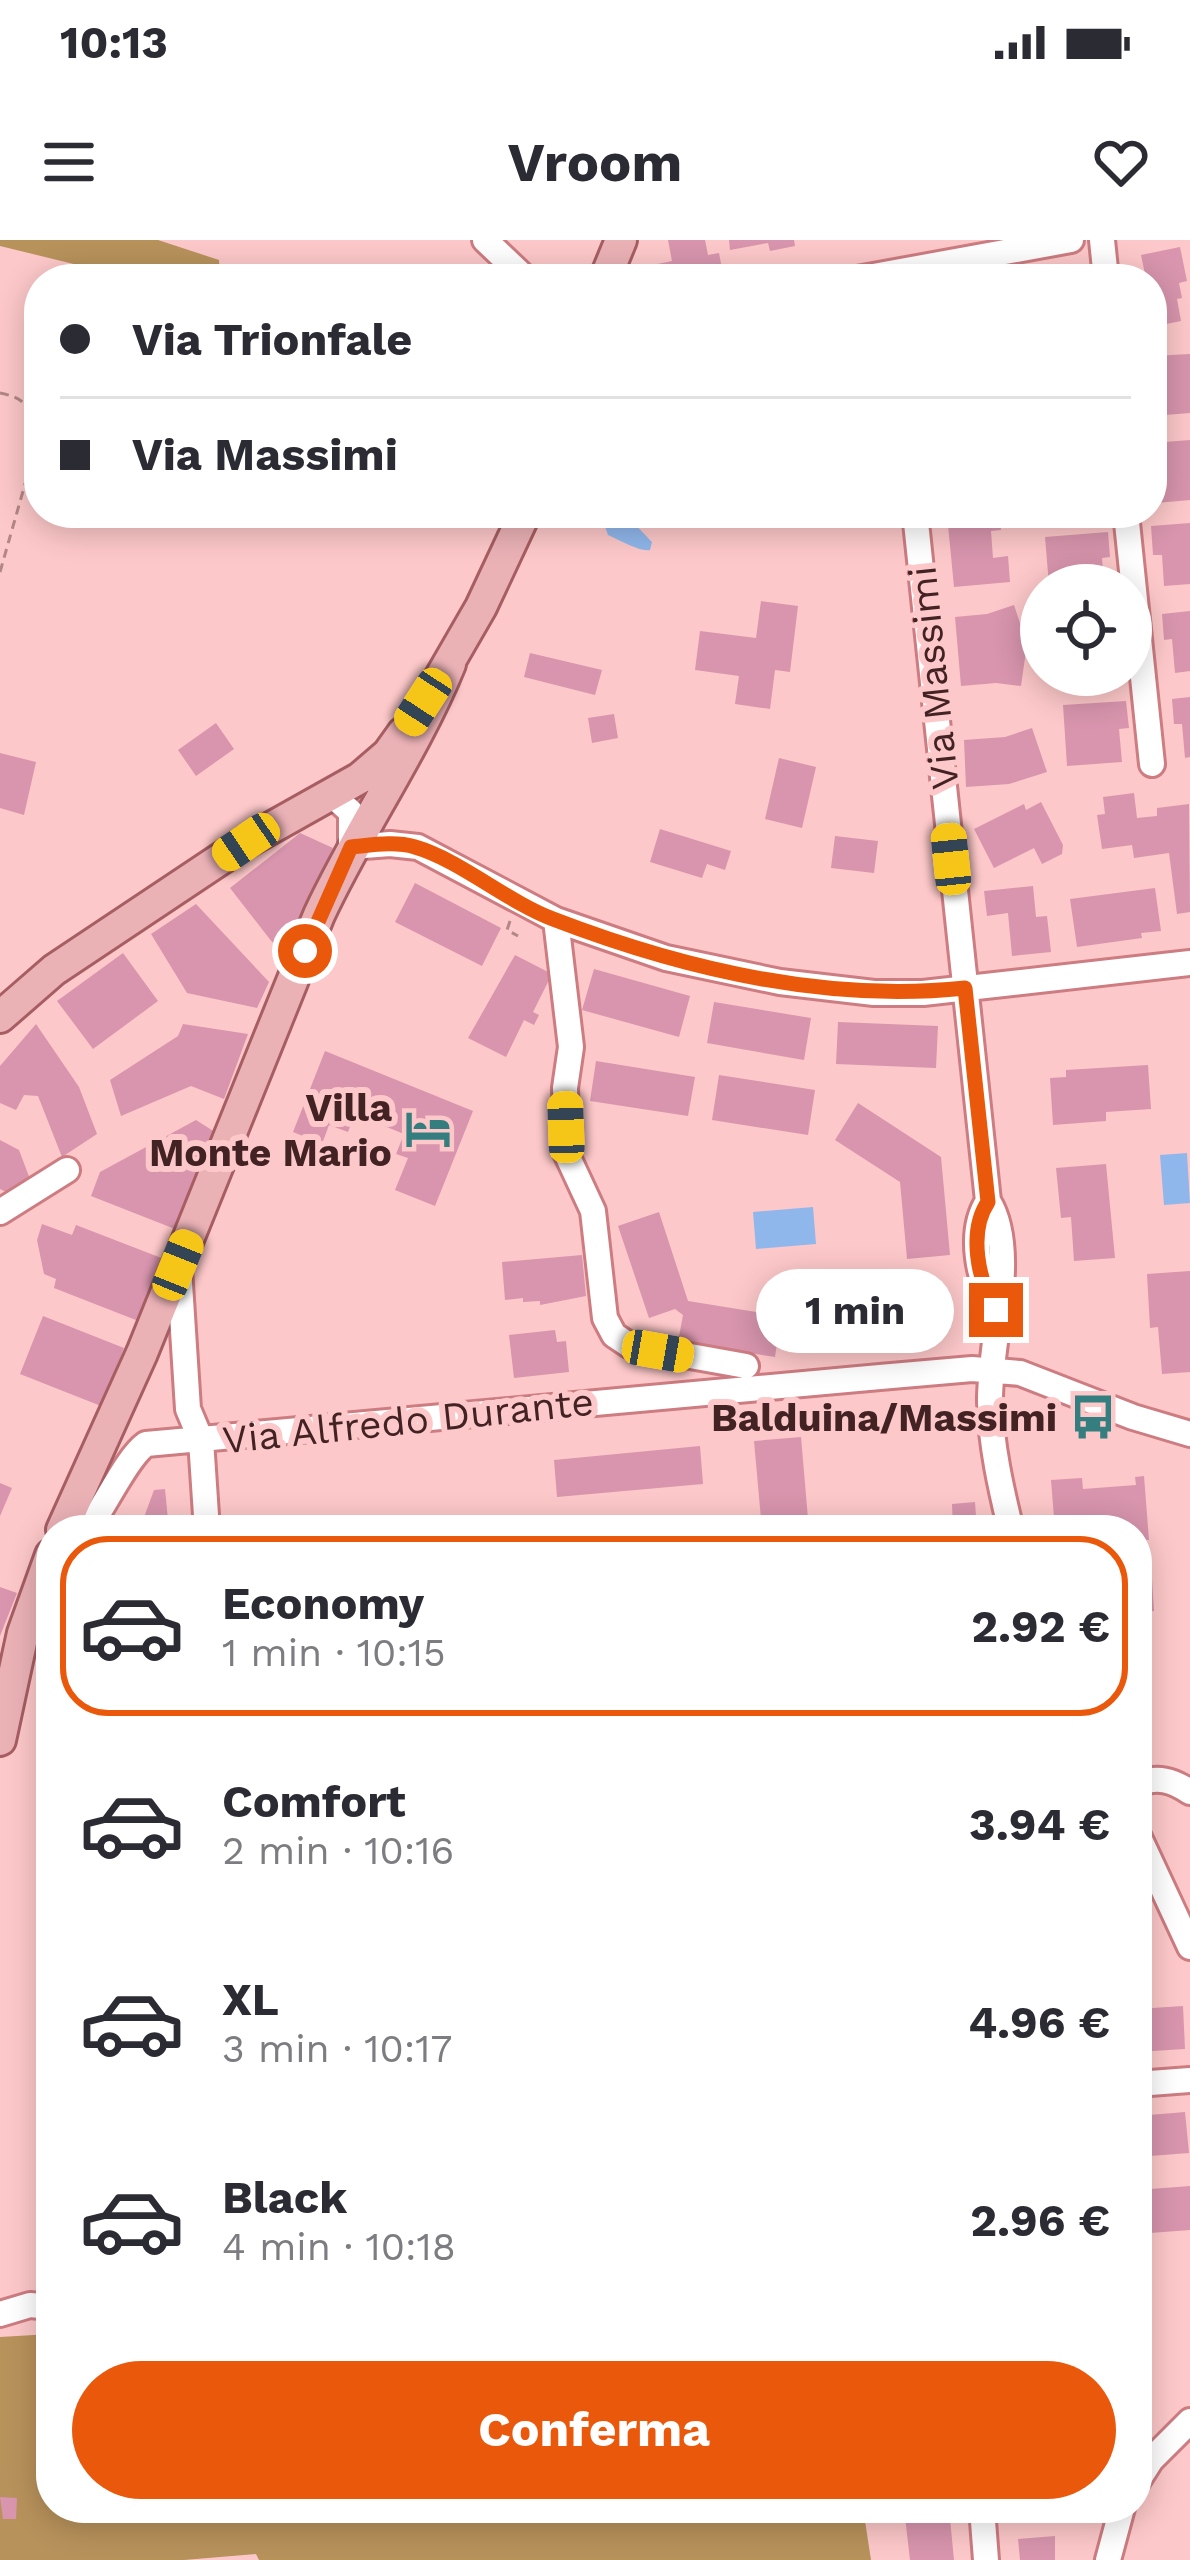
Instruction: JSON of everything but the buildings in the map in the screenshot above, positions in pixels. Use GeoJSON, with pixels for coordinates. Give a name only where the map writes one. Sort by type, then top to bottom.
{"type":"FeatureCollection","features":[{"type":"Feature","properties":{"kind":"main road"},"geometry":{"type":"LineString","coordinates":[[69,1515],[351,847],[405,758],[518,528]]}},
{"type":"Feature","properties":{"kind":"main road"},"geometry":{"type":"LineString","coordinates":[[0,1017],[72,957],[246,842],[333,796],[388,754],[450,664]]}},
{"type":"Feature","properties":{"kind":"main road"},"geometry":{"type":"LineString","coordinates":[[0,1740],[14,1665],[36,1601]]}},
{"type":"Feature","properties":{"kind":"street"},"geometry":{"type":"LineString","coordinates":[[484,240],[510,264]]}},
{"type":"Feature","properties":{"kind":"street"},"geometry":{"type":"LineString","coordinates":[[937,264],[1071,240]]}},
{"type":"Feature","properties":{"kind":"street","name":"Via Massimi"},"geometry":{"type":"LineString","coordinates":[[917,528],[988,1202],[998,1217],[1003,1287],[996,1310],[991,1418],[1008,1515]]}},
{"type":"Feature","properties":{"kind":"street"},"geometry":{"type":"LineString","coordinates":[[1128,528],[1152,764]]}},
{"type":"Feature","properties":{"kind":"street"},"geometry":{"type":"LineString","coordinates":[[333,796],[351,812],[351,847],[418,847],[556,920],[666,958],[780,982],[874,992],[965,988],[1190,963]]}},
{"type":"Feature","properties":{"kind":"street"},"geometry":{"type":"LineString","coordinates":[[556,920],[571,1047],[565,1088],[567,1155],[593,1210],[605,1318],[614,1334],[629,1345],[746,1366]]}},
{"type":"Feature","properties":{"kind":"street"},"geometry":{"type":"LineString","coordinates":[[0,1212],[68,1170]]}},
{"type":"Feature","properties":{"kind":"street"},"geometry":{"type":"LineString","coordinates":[[178,1265],[188,1409],[201,1440],[206,1515]]}},
{"type":"Feature","properties":{"kind":"street","name":"Via Alfredo Durante"},"geometry":{"type":"LineString","coordinates":[[97,1515],[142,1446],[991,1369],[1042,1379],[1132,1417],[1190,1434]]}},
{"type":"Feature","properties":{"kind":"street"},"geometry":{"type":"LineString","coordinates":[[1152,1780],[1170,1780],[1190,1792]]}},
{"type":"Feature","properties":{"kind":"street"},"geometry":{"type":"LineString","coordinates":[[1152,1865],[1190,1947]]}},
{"type":"Feature","properties":{"kind":"street"},"geometry":{"type":"LineString","coordinates":[[1152,2083],[1190,2080]]}},
{"type":"Feature","properties":{"kind":"street"},"geometry":{"type":"LineString","coordinates":[[0,2314],[36,2306]]}},
{"type":"Feature","properties":{"kind":"street"},"geometry":{"type":"LineString","coordinates":[[1152,2459],[1190,2421]]}},
{"type":"Feature","properties":{"kind":"street"},"geometry":{"type":"LineString","coordinates":[[983,2523],[986,2560]]}},
{"type":"Feature","properties":{"kind":"street"},"geometry":{"type":"LineString","coordinates":[[1108,2560],[1118,2523]]}},
{"type":"Feature","properties":{"kind":"path"},"geometry":{"type":"LineString","coordinates":[[0,572],[24,488]]}},
{"type":"Feature","properties":{"kind":"path"},"geometry":{"type":"LineString","coordinates":[[512,916],[507,930],[518,936]]}},
{"type":"Feature","properties":{"kind":"shaded area"},"geometry":{"type":"Polygon","coordinates":[[[0,240],[158,240],[219,260],[219,264],[74,264],[0,246],[0,240]]]}},
{"type":"Feature","properties":{"kind":"shaded area"},"geometry":{"type":"Polygon","coordinates":[[[36,2335],[36,2523],[865,2523],[871,2560],[259,2560],[256,2554],[184,2560],[0,2560],[0,2337],[36,2335]]]}},
{"type":"Feature","properties":{"kind":"water"},"geometry":{"type":"Polygon","coordinates":[[[606,528],[638,528],[652,542],[650,550],[635,547],[608,535],[606,528]]]}},
{"type":"Feature","properties":{"kind":"water"},"geometry":{"type":"Polygon","coordinates":[[[1187,1153],[1190,1203],[1164,1205],[1160,1155],[1187,1153]]]}},
{"type":"Feature","properties":{"kind":"water"},"geometry":{"type":"Polygon","coordinates":[[[813,1207],[816,1244],[756,1249],[753,1212],[813,1207]]]}},
{"type":"Feature","properties":{"kind":"place","name":"Villa Monte Mario"},"geometry":{"type":"Point","coordinates":[428,1129]}},
{"type":"Feature","properties":{"kind":"place","name":"Balduina/Massimi"},"geometry":{"type":"Point","coordinates":[1093,1417]}},
{"type":"Feature","properties":{"kind":"route"},"geometry":{"type":"LineString","coordinates":[[305,951],[351,847],[397,844],[429,852],[544,916],[666,958],[824,988],[907,993],[965,988],[988,1202],[977,1218],[982,1287],[996,1310]]}}]}
